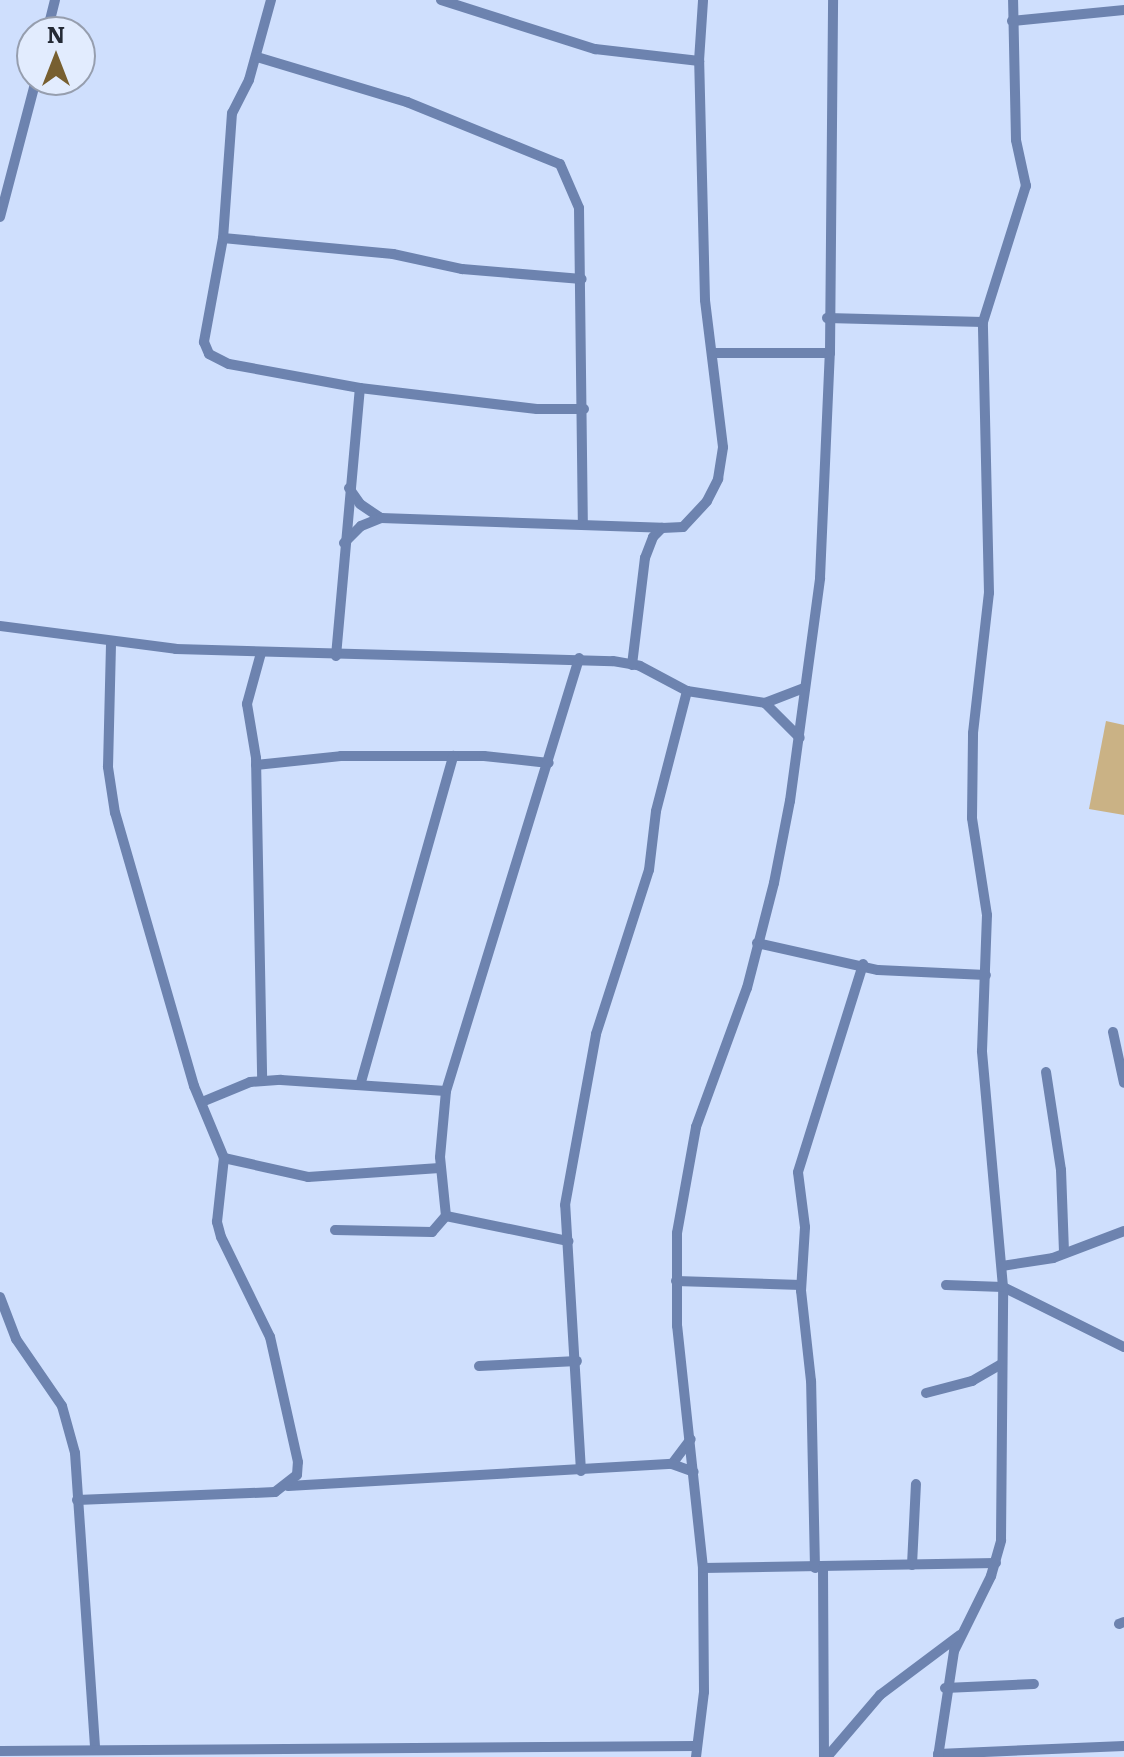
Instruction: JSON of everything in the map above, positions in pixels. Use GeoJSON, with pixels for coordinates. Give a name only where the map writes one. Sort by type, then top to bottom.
{"type":"FeatureCollection","features":[{"type":"Feature","properties":{"kind":"street"},"geometry":{"type":"LineString","coordinates":[[271,0],[257,57],[232,113],[223,238],[204,342],[209,354],[229,364],[360,388],[537,409],[584,409]]}},
{"type":"Feature","properties":{"kind":"street"},"geometry":{"type":"LineString","coordinates":[[441,0],[595,49],[699,61]]}},
{"type":"Feature","properties":{"kind":"street"},"geometry":{"type":"LineString","coordinates":[[344,543],[361,526],[381,518],[683,527],[707,501],[718,479],[723,447],[715,353],[705,300],[699,61],[703,0]]}},
{"type":"Feature","properties":{"kind":"street"},"geometry":{"type":"LineString","coordinates":[[0,1751],[95,1747],[131,1752],[696,1752],[704,1692],[703,1568],[676,1281],[677,1233],[690,1152],[747,988],[776,871],[800,738],[820,578],[830,353],[827,318],[833,0]]}},
{"type":"Feature","properties":{"kind":"street"},"geometry":{"type":"LineString","coordinates":[[1013,0],[1016,140],[1026,186],[983,322],[989,593],[973,733],[972,818],[986,900],[982,1051],[1003,1287],[1001,1540],[996,1563],[954,1651],[945,1688],[938,1755],[1124,1746]]}},
{"type":"Feature","properties":{"kind":"street"},"geometry":{"type":"LineString","coordinates":[[1012,21],[1124,10]]}},
{"type":"Feature","properties":{"kind":"street"},"geometry":{"type":"LineString","coordinates":[[257,57],[407,102],[560,164],[579,208],[584,409],[583,523]]}},
{"type":"Feature","properties":{"kind":"street"},"geometry":{"type":"LineString","coordinates":[[0,217],[32,96]]}},
{"type":"Feature","properties":{"kind":"street"},"geometry":{"type":"LineString","coordinates":[[223,238],[582,279]]}},
{"type":"Feature","properties":{"kind":"street"},"geometry":{"type":"LineString","coordinates":[[827,318],[983,322]]}},
{"type":"Feature","properties":{"kind":"street"},"geometry":{"type":"LineString","coordinates":[[715,353],[830,353]]}},
{"type":"Feature","properties":{"kind":"street"},"geometry":{"type":"LineString","coordinates":[[336,656],[360,388]]}},
{"type":"Feature","properties":{"kind":"street"},"geometry":{"type":"LineString","coordinates":[[349,488],[360,504],[381,518]]}},
{"type":"Feature","properties":{"kind":"street"},"geometry":{"type":"LineString","coordinates":[[632,665],[645,558],[662,528]]}},
{"type":"Feature","properties":{"kind":"street"},"geometry":{"type":"LineString","coordinates":[[0,626],[111,643],[261,653],[579,658],[632,665],[687,691],[765,703],[804,688]]}},
{"type":"Feature","properties":{"kind":"street"},"geometry":{"type":"LineString","coordinates":[[111,643],[108,767],[115,813],[202,1102],[224,1158],[217,1222],[270,1337],[298,1462],[288,1486]]}},
{"type":"Feature","properties":{"kind":"street"},"geometry":{"type":"LineString","coordinates":[[261,653],[247,704],[256,765],[262,1081]]}},
{"type":"Feature","properties":{"kind":"street"},"geometry":{"type":"LineString","coordinates":[[335,1230],[432,1232],[446,1216],[440,1168],[446,1091],[579,658]]}},
{"type":"Feature","properties":{"kind":"street"},"geometry":{"type":"LineString","coordinates":[[581,1471],[577,1361],[565,1205],[588,1069],[649,870],[656,811],[687,691]]}},
{"type":"Feature","properties":{"kind":"street"},"geometry":{"type":"LineString","coordinates":[[765,703],[800,738]]}},
{"type":"Feature","properties":{"kind":"street"},"geometry":{"type":"LineString","coordinates":[[256,765],[341,756],[453,756],[549,763]]}},
{"type":"Feature","properties":{"kind":"street"},"geometry":{"type":"LineString","coordinates":[[361,1082],[453,756]]}},
{"type":"Feature","properties":{"kind":"street"},"geometry":{"type":"LineString","coordinates":[[757,943],[891,971],[986,975]]}},
{"type":"Feature","properties":{"kind":"street"},"geometry":{"type":"LineString","coordinates":[[825,1757],[811,1381],[801,1285],[805,1227],[798,1172],[863,964]]}},
{"type":"Feature","properties":{"kind":"street"},"geometry":{"type":"LineString","coordinates":[[1113,1032],[1124,1083]]}},
{"type":"Feature","properties":{"kind":"street"},"geometry":{"type":"LineString","coordinates":[[1046,1072],[1061,1170],[1064,1253]]}},
{"type":"Feature","properties":{"kind":"street"},"geometry":{"type":"LineString","coordinates":[[202,1102],[262,1081],[361,1082],[446,1091]]}},
{"type":"Feature","properties":{"kind":"street"},"geometry":{"type":"LineString","coordinates":[[224,1158],[308,1177],[440,1168]]}},
{"type":"Feature","properties":{"kind":"street"},"geometry":{"type":"LineString","coordinates":[[446,1216],[568,1241]]}},
{"type":"Feature","properties":{"kind":"street"},"geometry":{"type":"LineString","coordinates":[[1002,1266],[1064,1253],[1124,1231]]}},
{"type":"Feature","properties":{"kind":"street"},"geometry":{"type":"LineString","coordinates":[[676,1281],[801,1285]]}},
{"type":"Feature","properties":{"kind":"street"},"geometry":{"type":"LineString","coordinates":[[946,1285],[1003,1287],[1124,1347]]}},
{"type":"Feature","properties":{"kind":"street"},"geometry":{"type":"LineString","coordinates":[[0,1297],[16,1339],[62,1406],[75,1453],[95,1747]]}},
{"type":"Feature","properties":{"kind":"street"},"geometry":{"type":"LineString","coordinates":[[479,1366],[577,1361]]}},
{"type":"Feature","properties":{"kind":"street"},"geometry":{"type":"LineString","coordinates":[[926,1393],[972,1381],[1002,1364]]}},
{"type":"Feature","properties":{"kind":"street"},"geometry":{"type":"LineString","coordinates":[[672,1464],[691,1439]]}},
{"type":"Feature","properties":{"kind":"street"},"geometry":{"type":"LineString","coordinates":[[77,1500],[275,1492],[288,1486],[462,1472],[581,1471],[672,1464],[694,1472]]}},
{"type":"Feature","properties":{"kind":"street"},"geometry":{"type":"LineString","coordinates":[[912,1565],[916,1484]]}},
{"type":"Feature","properties":{"kind":"street"},"geometry":{"type":"LineString","coordinates":[[703,1568],[996,1563]]}},
{"type":"Feature","properties":{"kind":"street"},"geometry":{"type":"LineString","coordinates":[[825,1757],[880,1695],[963,1633]]}},
{"type":"Feature","properties":{"kind":"street"},"geometry":{"type":"LineString","coordinates":[[935,1654],[954,1651]]}},
{"type":"Feature","properties":{"kind":"street"},"geometry":{"type":"LineString","coordinates":[[945,1688],[1034,1684]]}},
{"type":"Feature","properties":{"kind":"shaded area"},"geometry":{"type":"Polygon","coordinates":[[[1106,721],[1124,725],[1124,815],[1089,809],[1106,721]]]}}]}
